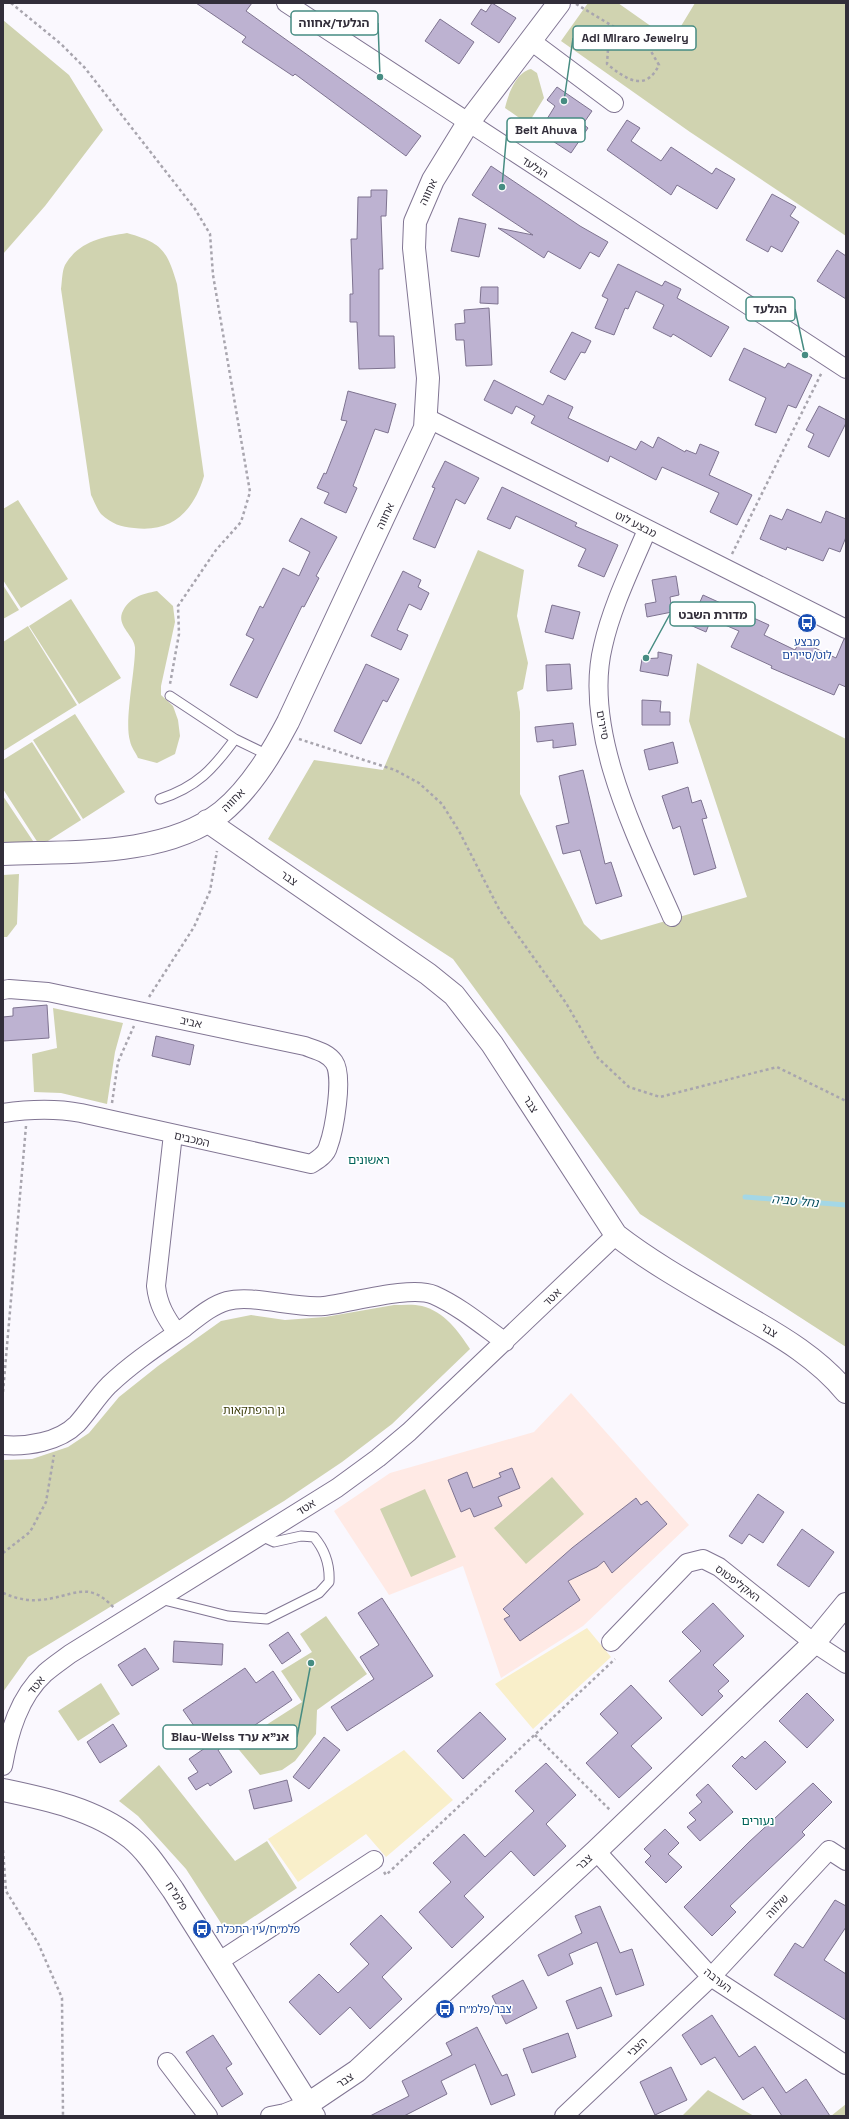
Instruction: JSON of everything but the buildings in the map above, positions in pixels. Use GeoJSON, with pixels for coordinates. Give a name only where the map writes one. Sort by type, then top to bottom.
{"type":"FeatureCollection","features":[{"type":"Feature","properties":{"kind":"street","name":"הגלעד"},"geometry":{"type":"LineString","coordinates":[[286,3],[846,369]]}},
{"type":"Feature","properties":{"kind":"street","name":"אחווה"},"geometry":{"type":"LineString","coordinates":[[3,854],[119,849],[155,843],[191,830],[213,826],[222,812],[247,786],[270,756],[282,734],[425,428],[427,418],[428,378],[414,248],[415,222],[433,180],[468,123],[559,3]]}},
{"type":"Feature","properties":{"kind":"street"},"geometry":{"type":"LineString","coordinates":[[531,41],[614,102]]}},
{"type":"Feature","properties":{"kind":"street","name":"מבצע לוט"},"geometry":{"type":"LineString","coordinates":[[427,418],[846,629]]}},
{"type":"Feature","properties":{"kind":"street","name":"סיירים"},"geometry":{"type":"LineString","coordinates":[[647,530],[616,606],[607,633],[603,646],[597,684],[601,727],[616,778],[635,832],[672,917]]}},
{"type":"Feature","properties":{"kind":"street","name":"צבר"},"geometry":{"type":"LineString","coordinates":[[213,826],[428,974],[454,995],[492,1044],[616,1235],[640,1254],[772,1331],[809,1356],[833,1376],[846,1392]]}},
{"type":"Feature","properties":{"kind":"street","name":"אביב"},"geometry":{"type":"LineString","coordinates":[[3,990],[9,988],[48,992],[305,1046],[325,1053],[334,1062],[339,1072],[337,1102]]}},
{"type":"Feature","properties":{"kind":"street","name":"המכבים"},"geometry":{"type":"LineString","coordinates":[[3,1113],[56,1108],[311,1164],[319,1159],[328,1149],[337,1102]]}},
{"type":"Feature","properties":{"kind":"street"},"geometry":{"type":"LineString","coordinates":[[173,1134],[156,1286],[158,1300],[166,1318],[177,1333]]}},
{"type":"Feature","properties":{"kind":"street","name":"אטד"},"geometry":{"type":"LineString","coordinates":[[3,1766],[8,1742],[16,1717],[28,1694],[44,1674],[70,1654],[337,1488],[378,1458],[409,1432],[616,1235]]}},
{"type":"Feature","properties":{"kind":"street"},"geometry":{"type":"LineString","coordinates":[[3,1445],[19,1446],[58,1437],[76,1425],[108,1386],[128,1368],[206,1312],[227,1301],[244,1300],[322,1306],[385,1295],[419,1292],[434,1294],[505,1342]]}},
{"type":"Feature","properties":{"kind":"street","name":"האקליפטוס"},"geometry":{"type":"LineString","coordinates":[[611,1642],[687,1563],[703,1559],[719,1567],[814,1643],[846,1664]]}},
{"type":"Feature","properties":{"kind":"street","name":"צבר"},"geometry":{"type":"LineString","coordinates":[[312,2110],[357,2071],[625,1824],[814,1643],[846,1604]]}},
{"type":"Feature","properties":{"kind":"street","name":"פלמ\"ח"},"geometry":{"type":"LineString","coordinates":[[3,1790],[49,1800],[85,1812],[113,1826],[131,1838],[154,1862],[312,2110]]}},
{"type":"Feature","properties":{"kind":"street","name":"שלווה"},"geometry":{"type":"LineString","coordinates":[[711,1977],[829,1850],[846,1861]]}},
{"type":"Feature","properties":{"kind":"street","name":"הערבה"},"geometry":{"type":"LineString","coordinates":[[596,1851],[711,1977],[846,2065]]}},
{"type":"Feature","properties":{"kind":"street"},"geometry":{"type":"LineString","coordinates":[[218,1962],[374,1860]]}},
{"type":"Feature","properties":{"kind":"street","name":"הצבי"},"geometry":{"type":"LineString","coordinates":[[564,2116],[711,1977]]}},
{"type":"Feature","properties":{"kind":"street"},"geometry":{"type":"LineString","coordinates":[[168,2062],[208,2116]]}},
{"type":"Feature","properties":{"kind":"street"},"geometry":{"type":"LineString","coordinates":[[270,2116],[312,2110]]}},
{"type":"Feature","properties":{"kind":"lane"},"geometry":{"type":"LineString","coordinates":[[170,692],[235,739],[270,756]]}},
{"type":"Feature","properties":{"kind":"lane"},"geometry":{"type":"LineString","coordinates":[[160,799],[180,793],[201,780],[217,763],[235,739]]}},
{"type":"Feature","properties":{"kind":"lane"},"geometry":{"type":"LineString","coordinates":[[160,1599],[228,1616],[266,1619],[318,1593],[329,1582],[328,1561],[321,1545],[314,1537],[301,1536],[274,1542],[261,1536]]}},
{"type":"Feature","properties":{"kind":"path"},"geometry":{"type":"LineString","coordinates":[[11,3],[61,44],[85,68],[194,209],[210,234],[213,275],[250,492],[241,522],[216,550],[178,606],[179,634],[168,682],[170,692]]}},
{"type":"Feature","properties":{"kind":"path"},"geometry":{"type":"LineString","coordinates":[[574,3],[618,31],[649,48],[659,65],[655,73],[645,81],[634,82],[607,64],[608,49],[618,31]]}},
{"type":"Feature","properties":{"kind":"path"},"geometry":{"type":"LineString","coordinates":[[725,569],[828,358]]}},
{"type":"Feature","properties":{"kind":"path"},"geometry":{"type":"LineString","coordinates":[[282,734],[395,770],[419,782],[442,804],[459,831],[499,909],[566,1003],[598,1058],[630,1088],[660,1098],[778,1067],[846,1101]]}},
{"type":"Feature","properties":{"kind":"path"},"geometry":{"type":"LineString","coordinates":[[110,1120],[118,1062],[140,1011],[198,920],[210,891],[213,826]]}},
{"type":"Feature","properties":{"kind":"path"},"geometry":{"type":"LineString","coordinates":[[3,1392],[28,1110]]}},
{"type":"Feature","properties":{"kind":"path"},"geometry":{"type":"LineString","coordinates":[[3,1553],[30,1532],[46,1502],[58,1437]]}},
{"type":"Feature","properties":{"kind":"path"},"geometry":{"type":"LineString","coordinates":[[3,1593],[17,1599],[40,1600],[82,1591],[92,1592],[104,1597],[125,1620]]}},
{"type":"Feature","properties":{"kind":"path"},"geometry":{"type":"LineString","coordinates":[[374,1860],[386,1875],[623,1652],[611,1642]]}},
{"type":"Feature","properties":{"kind":"path"},"geometry":{"type":"LineString","coordinates":[[535,1735],[625,1824]]}},
{"type":"Feature","properties":{"kind":"path"},"geometry":{"type":"LineString","coordinates":[[3,1850],[6,1891],[38,1943],[62,1998],[63,2116]]}},
{"type":"Feature","properties":{"kind":"shaded area"},"geometry":{"type":"Polygon","coordinates":[[[571,1393],[689,1525],[583,1626],[501,1678],[463,1566],[389,1595],[334,1511],[390,1473],[534,1432],[571,1393]]]}},
{"type":"Feature","properties":{"kind":"green space"},"geometry":{"type":"Polygon","coordinates":[[[588,3],[618,3],[672,41],[695,3],[846,3],[846,236],[690,132],[561,41],[588,3]]]}},
{"type":"Feature","properties":{"kind":"green space"},"geometry":{"type":"Polygon","coordinates":[[[3,20],[69,75],[103,130],[45,206],[3,254],[3,20]]]}},
{"type":"Feature","properties":{"kind":"green space"},"geometry":{"type":"Polygon","coordinates":[[[531,69],[537,73],[544,98],[528,124],[505,108],[508,97],[517,79],[526,71],[531,69]]]}},
{"type":"Feature","properties":{"kind":"green space"},"geometry":{"type":"Polygon","coordinates":[[[127,233],[148,240],[161,250],[170,263],[177,284],[204,476],[194,499],[188,509],[180,517],[171,523],[148,529],[125,527],[113,523],[101,514],[91,495],[61,289],[65,265],[77,250],[84,245],[109,236],[127,233]]]}},
{"type":"Feature","properties":{"kind":"green space"},"geometry":{"type":"Polygon","coordinates":[[[18,500],[68,579],[21,608],[3,580],[3,509],[18,500]]]}},
{"type":"Feature","properties":{"kind":"green space"},"geometry":{"type":"Polygon","coordinates":[[[478,550],[524,570],[517,616],[528,663],[523,689],[517,692],[520,712],[520,794],[584,924],[601,940],[747,897],[689,721],[697,663],[846,739],[846,1347],[640,1214],[453,959],[268,839],[314,760],[383,770],[478,550]]]}},
{"type":"Feature","properties":{"kind":"green space"},"geometry":{"type":"Polygon","coordinates":[[[3,585],[19,610],[3,619],[3,585]]]}},
{"type":"Feature","properties":{"kind":"green space"},"geometry":{"type":"Polygon","coordinates":[[[157,591],[173,606],[175,622],[161,686],[161,695],[173,706],[178,720],[180,736],[175,754],[157,763],[138,758],[132,748],[128,733],[135,645],[124,627],[121,618],[122,613],[128,603],[136,597],[157,591]]]}},
{"type":"Feature","properties":{"kind":"green space"},"geometry":{"type":"Polygon","coordinates":[[[71,599],[121,678],[79,704],[29,626],[71,599]]]}},
{"type":"Feature","properties":{"kind":"green space"},"geometry":{"type":"Polygon","coordinates":[[[28,626],[77,705],[3,751],[3,642],[28,626]]]}},
{"type":"Feature","properties":{"kind":"green space"},"geometry":{"type":"Polygon","coordinates":[[[75,714],[125,792],[83,819],[33,740],[75,714]]]}},
{"type":"Feature","properties":{"kind":"green space"},"geometry":{"type":"Polygon","coordinates":[[[32,742],[81,820],[40,846],[3,789],[3,760],[32,742]]]}},
{"type":"Feature","properties":{"kind":"green space"},"geometry":{"type":"Polygon","coordinates":[[[3,796],[37,847],[3,843],[3,796]]]}},
{"type":"Feature","properties":{"kind":"green space"},"geometry":{"type":"Polygon","coordinates":[[[19,874],[17,924],[7,937],[3,937],[3,875],[19,874]]]}},
{"type":"Feature","properties":{"kind":"green space"},"geometry":{"type":"Polygon","coordinates":[[[53,1008],[123,1023],[115,1052],[107,1104],[61,1093],[34,1092],[32,1054],[57,1048],[53,1008]]]}},
{"type":"Feature","properties":{"kind":"green space","name":"גן הרפתקאות"},"geometry":{"type":"Polygon","coordinates":[[[394,1305],[419,1305],[438,1313],[456,1329],[470,1349],[392,1424],[342,1462],[284,1501],[28,1657],[3,1692],[3,1460],[32,1459],[68,1447],[89,1433],[119,1397],[158,1366],[221,1321],[251,1315],[285,1320],[325,1317],[394,1305]]]}},
{"type":"Feature","properties":{"kind":"green space"},"geometry":{"type":"Polygon","coordinates":[[[552,1477],[584,1514],[526,1564],[494,1528],[552,1477]]]}},
{"type":"Feature","properties":{"kind":"green space"},"geometry":{"type":"Polygon","coordinates":[[[425,1489],[456,1557],[411,1577],[380,1509],[425,1489]]]}},
{"type":"Feature","properties":{"kind":"green space"},"geometry":{"type":"Polygon","coordinates":[[[326,1616],[367,1674],[317,1710],[316,1734],[295,1761],[282,1770],[260,1775],[235,1745],[302,1702],[281,1671],[312,1652],[300,1634],[326,1616]]]}},
{"type":"Feature","properties":{"kind":"green space"},"geometry":{"type":"Polygon","coordinates":[[[101,1683],[120,1714],[78,1741],[58,1711],[101,1683]]]}},
{"type":"Feature","properties":{"kind":"green space"},"geometry":{"type":"Polygon","coordinates":[[[159,1765],[235,1861],[267,1841],[297,1888],[228,1934],[186,1869],[138,1816],[119,1801],[159,1765]]]}},
{"type":"Feature","properties":{"kind":"green space"},"geometry":{"type":"Polygon","coordinates":[[[708,2090],[754,2116],[682,2116],[708,2090]]]}},
{"type":"Feature","properties":{"kind":"green space"},"geometry":{"type":"Polygon","coordinates":[[[846,2104],[846,2116],[831,2116],[846,2104]]]}},
{"type":"Feature","properties":{"kind":"sand"},"geometry":{"type":"Polygon","coordinates":[[[587,1628],[611,1657],[533,1729],[495,1684],[587,1628]]]}},
{"type":"Feature","properties":{"kind":"sand"},"geometry":{"type":"Polygon","coordinates":[[[404,1750],[453,1800],[386,1857],[366,1834],[298,1882],[268,1839],[404,1750]]]}},
{"type":"Feature","properties":{"kind":"waterway","name":"נחל טביה"},"geometry":{"type":"LineString","coordinates":[[745,1197],[846,1205]]}},
{"type":"Feature","properties":{"kind":"place","name":"הגלעד/אחווה"},"geometry":{"type":"Point","coordinates":[380,77]}},
{"type":"Feature","properties":{"kind":"place","name":"Adi Miraro Jewelry"},"geometry":{"type":"Point","coordinates":[564,101]}},
{"type":"Feature","properties":{"kind":"place","name":"Beit Ahuva"},"geometry":{"type":"Point","coordinates":[502,187]}},
{"type":"Feature","properties":{"kind":"place","name":"הגלעד"},"geometry":{"type":"Point","coordinates":[805,355]}},
{"type":"Feature","properties":{"kind":"place","name":"מבצע לוט/סיירים"},"geometry":{"type":"Point","coordinates":[807,623]}},
{"type":"Feature","properties":{"kind":"place","name":"מדורת השבט"},"geometry":{"type":"Point","coordinates":[646,658]}},
{"type":"Feature","properties":{"kind":"place","name":"Blau-Weiss אנ\"א ערד"},"geometry":{"type":"Point","coordinates":[311,1663]}},
{"type":"Feature","properties":{"kind":"place","name":"פלמ״ח/עין התכלת"},"geometry":{"type":"Point","coordinates":[202,1929]}},
{"type":"Feature","properties":{"kind":"place","name":"צבר/פלמ״ח"},"geometry":{"type":"Point","coordinates":[445,2009]}},
{"type":"Feature","properties":{"kind":"district","name":"ראשונים"},"geometry":{"type":"Point","coordinates":[369,1160]}},
{"type":"Feature","properties":{"kind":"district","name":"נעורים"},"geometry":{"type":"Point","coordinates":[758,1821]}}]}
